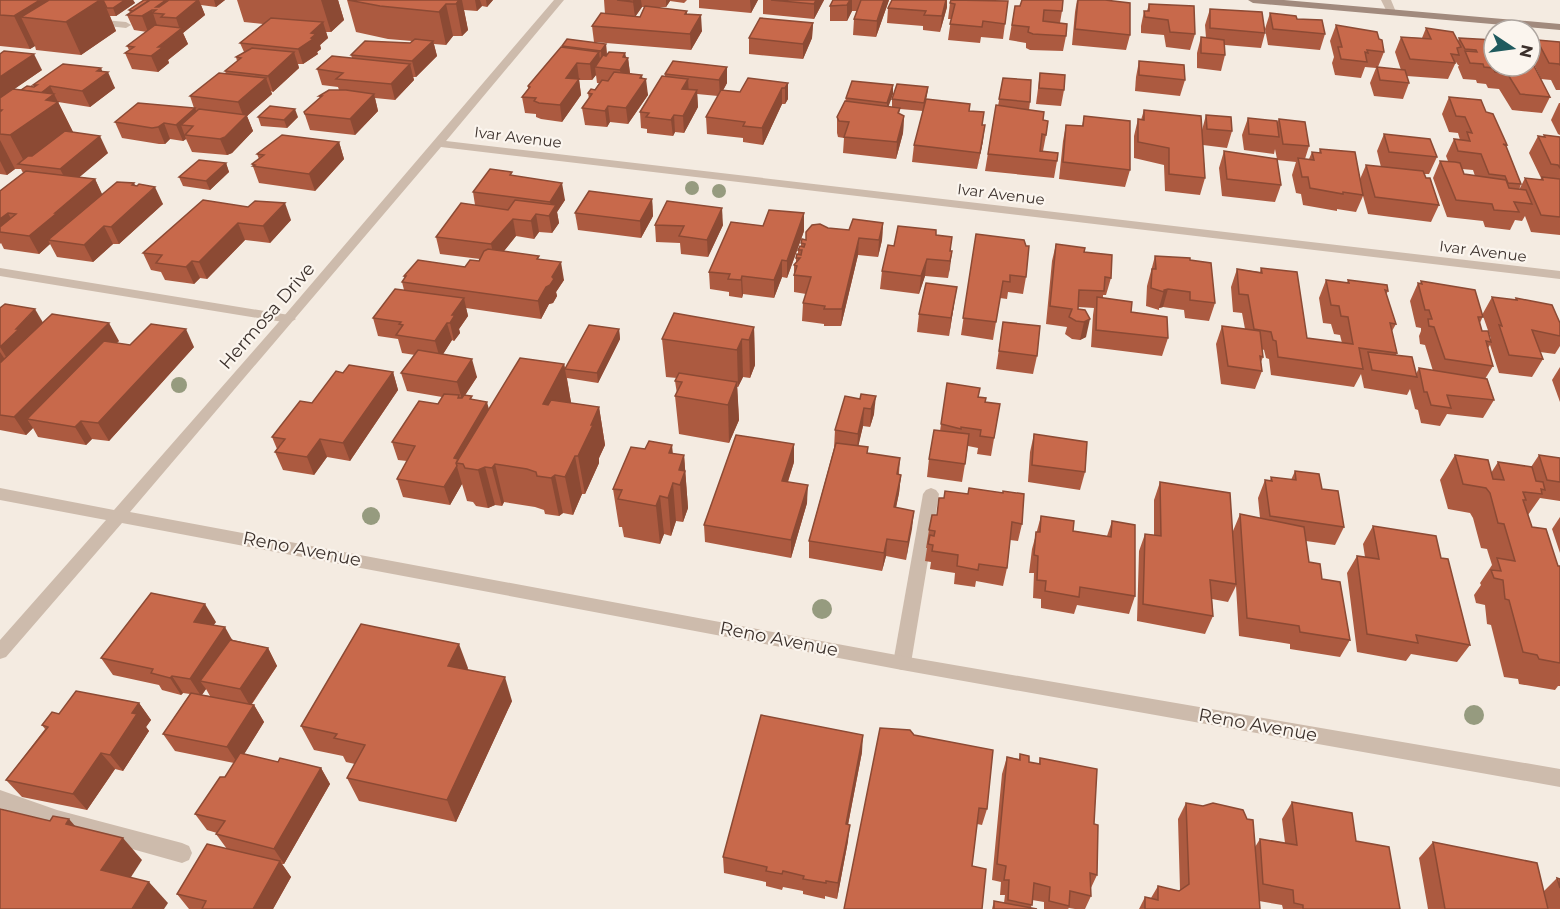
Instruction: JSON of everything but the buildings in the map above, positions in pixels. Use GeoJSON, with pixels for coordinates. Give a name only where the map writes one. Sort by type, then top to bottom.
{"type":"FeatureCollection","features":[{"type":"Feature","properties":{"kind":"street","name":"Hermosa Drive"},"geometry":{"type":"LineString","coordinates":[[0,652],[289,319],[559,0]]}},
{"type":"Feature","properties":{"kind":"street"},"geometry":{"type":"LineString","coordinates":[[1254,0],[1560,27]]}},
{"type":"Feature","properties":{"kind":"street"},"geometry":{"type":"LineString","coordinates":[[1386,0],[1391,12]]}},
{"type":"Feature","properties":{"kind":"street"},"geometry":{"type":"LineString","coordinates":[[80,20],[126,25]]}},
{"type":"Feature","properties":{"kind":"street","name":"Ivar Avenue"},"geometry":{"type":"LineString","coordinates":[[438,142],[1560,275]]}},
{"type":"Feature","properties":{"kind":"street"},"geometry":{"type":"LineString","coordinates":[[0,272],[289,319]]}},
{"type":"Feature","properties":{"kind":"street","name":"Reno Avenue"},"geometry":{"type":"LineString","coordinates":[[0,494],[118,514],[902,663],[1560,778]]}},
{"type":"Feature","properties":{"kind":"street"},"geometry":{"type":"LineString","coordinates":[[902,663],[931,494]]}},
{"type":"Feature","properties":{"kind":"street"},"geometry":{"type":"LineString","coordinates":[[0,800],[57,819],[182,853]]}}]}
